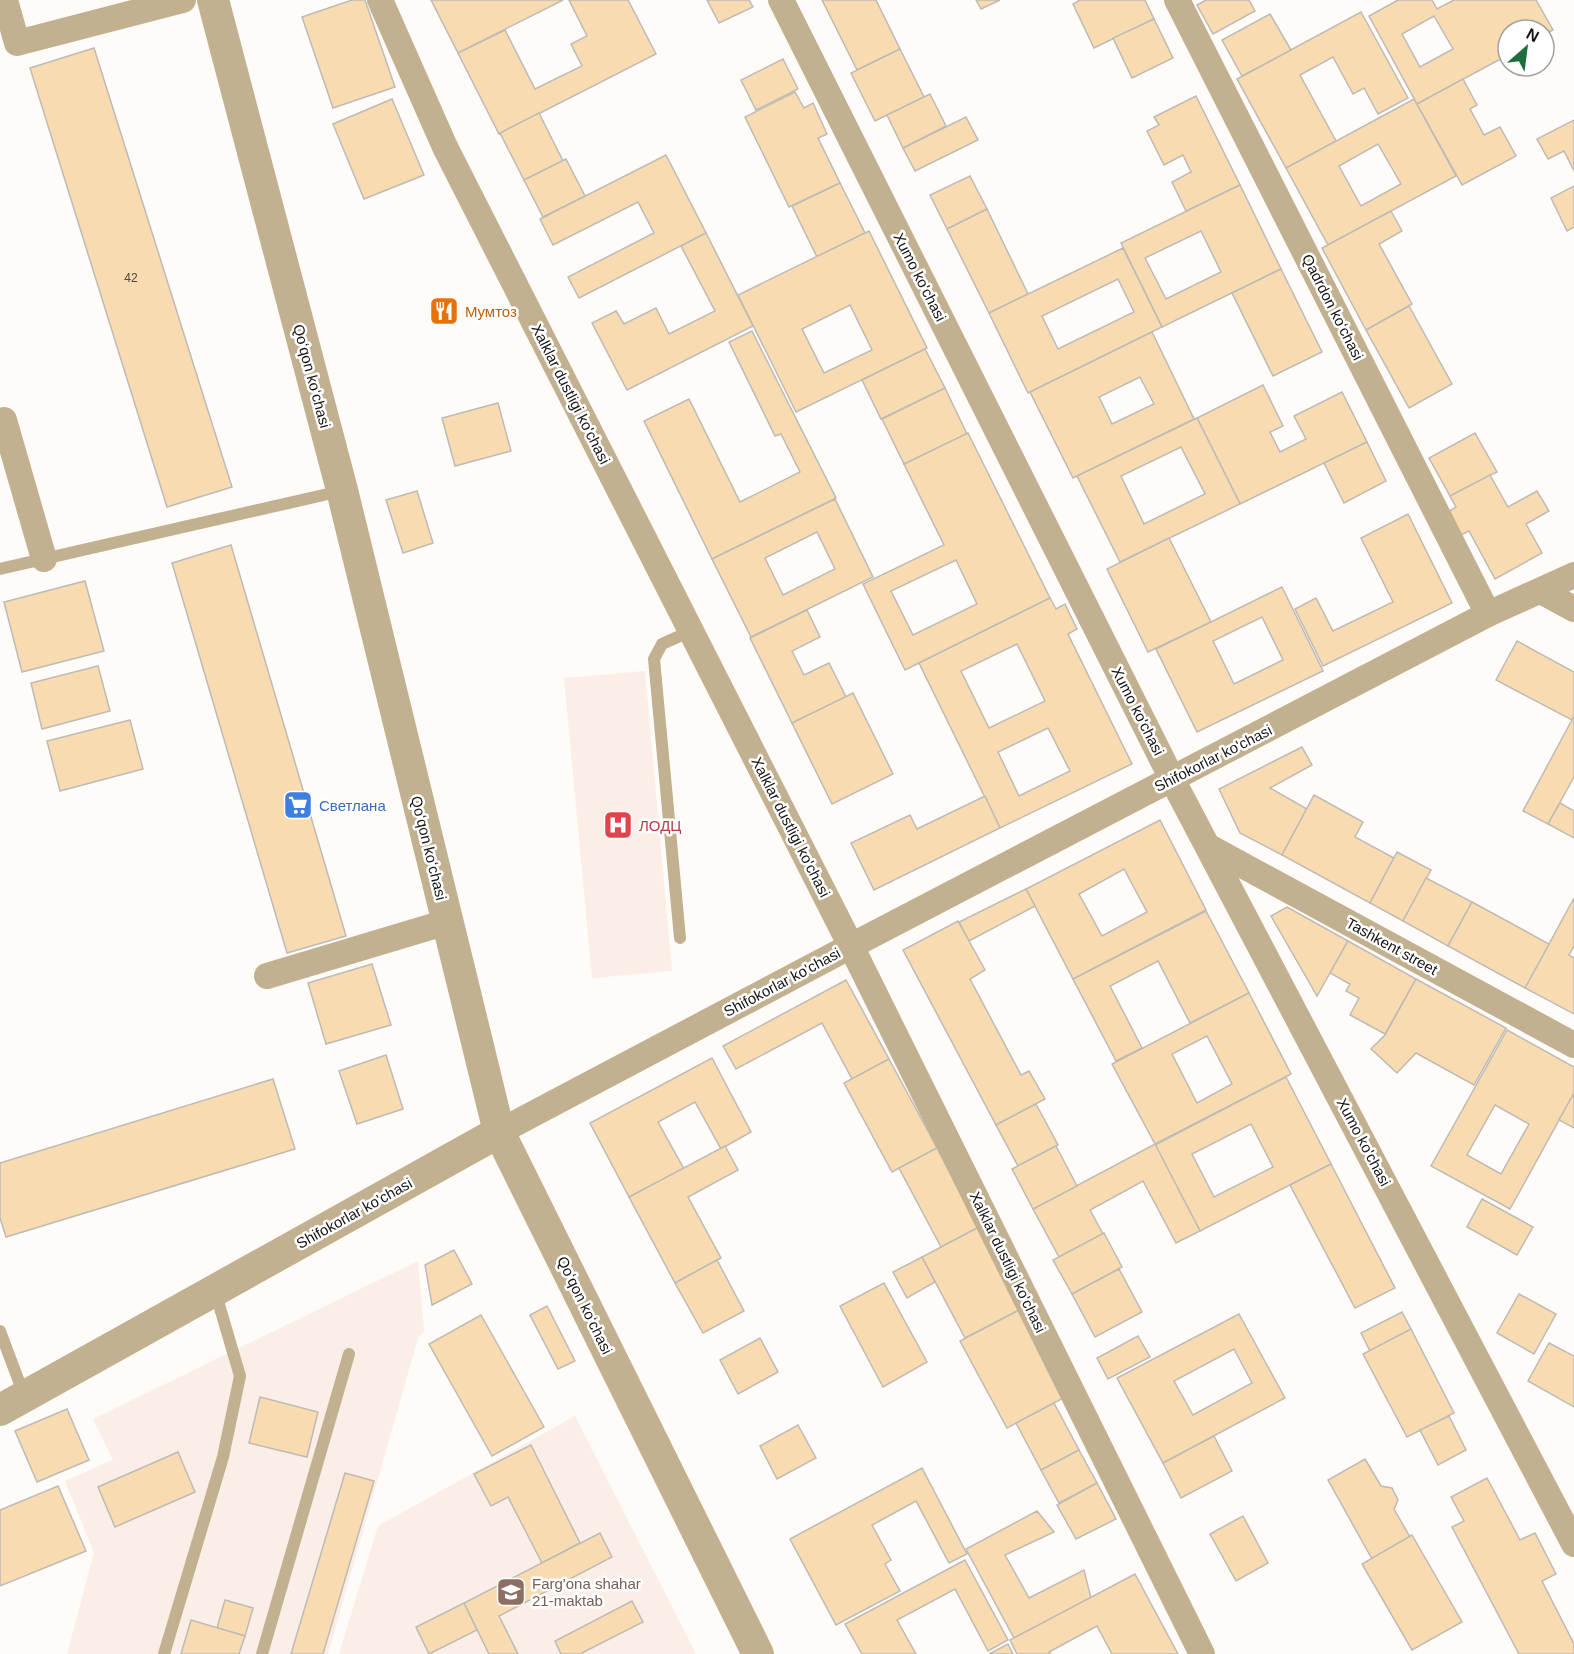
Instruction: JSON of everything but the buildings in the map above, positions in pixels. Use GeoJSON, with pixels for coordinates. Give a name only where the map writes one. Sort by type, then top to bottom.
{"type":"FeatureCollection","features":[{"type":"Feature","properties":{"kind":"street"},"geometry":{"type":"LineString","coordinates":[[5,0],[13,45],[183,0]]}},
{"type":"Feature","properties":{"kind":"street","name":"Qoʻqon koʻchasi"},"geometry":{"type":"LineString","coordinates":[[213,0],[342,490],[500,1132],[758,1654]]}},
{"type":"Feature","properties":{"kind":"street","name":"Xalklar dustligi ko'chasi"},"geometry":{"type":"LineString","coordinates":[[380,0],[445,147],[851,946],[1202,1654]]}},
{"type":"Feature","properties":{"kind":"street","name":"Xumo ko'chasi"},"geometry":{"type":"LineString","coordinates":[[781,0],[1172,779],[1574,1544]]}},
{"type":"Feature","properties":{"kind":"street","name":"Qadrdon koʻchasi"},"geometry":{"type":"LineString","coordinates":[[1178,0],[1488,614]]}},
{"type":"Feature","properties":{"kind":"street"},"geometry":{"type":"LineString","coordinates":[[4,420],[44,559]]}},
{"type":"Feature","properties":{"kind":"street","name":"Shifokorlar ko'chasi"},"geometry":{"type":"LineString","coordinates":[[12,1403],[500,1132],[1488,614],[1574,575]]}},
{"type":"Feature","properties":{"kind":"street"},"geometry":{"type":"LineString","coordinates":[[1541,591],[1574,609]]}},
{"type":"Feature","properties":{"kind":"street","name":"Tashkent street"},"geometry":{"type":"LineString","coordinates":[[1209,847],[1574,1045]]}},
{"type":"Feature","properties":{"kind":"street"},"geometry":{"type":"LineString","coordinates":[[267,976],[447,922]]}},
{"type":"Feature","properties":{"kind":"lane"},"geometry":{"type":"LineString","coordinates":[[0,569],[342,490]]}},
{"type":"Feature","properties":{"kind":"lane"},"geometry":{"type":"LineString","coordinates":[[680,938],[654,659],[662,644],[691,630]]}},
{"type":"Feature","properties":{"kind":"lane"},"geometry":{"type":"LineString","coordinates":[[164,1654],[223,1457],[240,1376],[215,1290]]}},
{"type":"Feature","properties":{"kind":"lane"},"geometry":{"type":"LineString","coordinates":[[0,1331],[12,1403]]}},
{"type":"Feature","properties":{"kind":"lane"},"geometry":{"type":"LineString","coordinates":[[262,1654],[349,1354]]}},
{"type":"Feature","properties":{"kind":"shaded area","name":"ЛОДЦ"},"geometry":{"type":"Polygon","coordinates":[[[645,671],[672,971],[592,978],[564,678],[645,671]]]}},
{"type":"Feature","properties":{"kind":"shaded area"},"geometry":{"type":"Polygon","coordinates":[[[418,1261],[424,1331],[418,1338],[328,1654],[67,1654],[94,1553],[65,1481],[113,1460],[93,1419],[418,1261]]]}},
{"type":"Feature","properties":{"kind":"shaded area","name":"Farg'ona shahar 21-maktab"},"geometry":{"type":"Polygon","coordinates":[[[575,1416],[696,1654],[339,1654],[378,1526],[575,1416]]]}},
{"type":"Feature","properties":{"kind":"place","name":"Mумтоз"},"geometry":{"type":"Point","coordinates":[444,311]}},
{"type":"Feature","properties":{"kind":"place","name":"Светлана"},"geometry":{"type":"Point","coordinates":[298,805]}},
{"type":"Feature","properties":{"kind":"place","name":"ЛОДЦ"},"geometry":{"type":"Point","coordinates":[618,825]}},
{"type":"Feature","properties":{"kind":"place","name":"Farg'ona shahar 21-maktab"},"geometry":{"type":"Point","coordinates":[511,1592]}}]}
